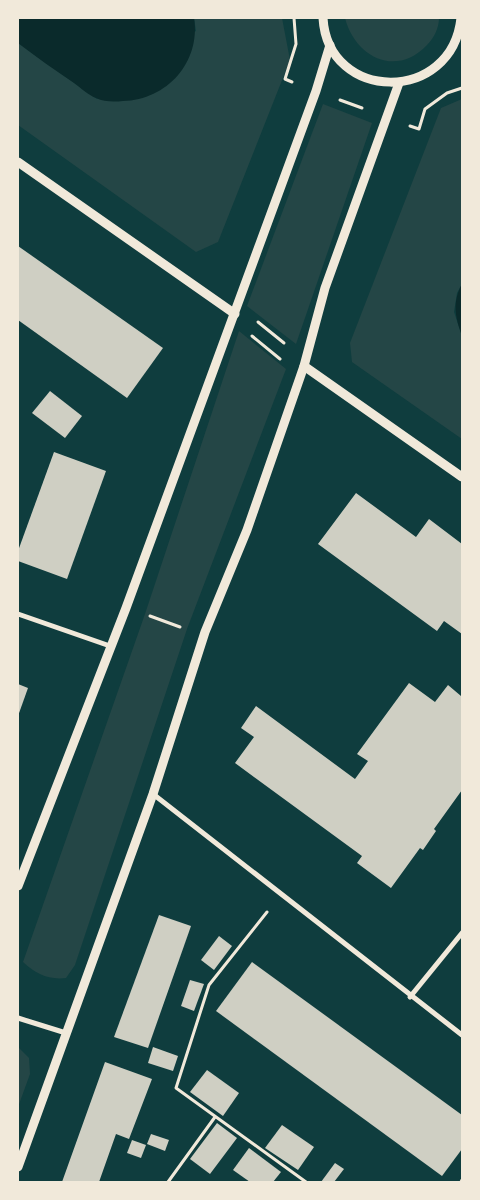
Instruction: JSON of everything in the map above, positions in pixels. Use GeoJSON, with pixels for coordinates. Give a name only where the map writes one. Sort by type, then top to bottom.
{"type":"FeatureCollection","features":[{"type":"Feature","properties":{"kind":"street"},"geometry":{"type":"LineString","coordinates":[[322,18],[330,45],[347,67],[371,80],[399,83],[428,74],[439,65],[459,42],[461,18]]}},
{"type":"Feature","properties":{"kind":"street"},"geometry":{"type":"LineString","coordinates":[[18,886],[126,608],[235,314],[259,242],[316,92],[330,45]]}},
{"type":"Feature","properties":{"kind":"street"},"geometry":{"type":"LineString","coordinates":[[18,1167],[153,794],[205,632],[247,530],[304,366],[326,288],[399,83]]}},
{"type":"Feature","properties":{"kind":"street"},"geometry":{"type":"LineString","coordinates":[[18,162],[235,314]]}},
{"type":"Feature","properties":{"kind":"street"},"geometry":{"type":"LineString","coordinates":[[304,366],[462,477]]}},
{"type":"Feature","properties":{"kind":"street"},"geometry":{"type":"LineString","coordinates":[[18,614],[110,646]]}},
{"type":"Feature","properties":{"kind":"street"},"geometry":{"type":"LineString","coordinates":[[153,794],[462,1035]]}},
{"type":"Feature","properties":{"kind":"street"},"geometry":{"type":"LineString","coordinates":[[410,996],[462,933]]}},
{"type":"Feature","properties":{"kind":"street"},"geometry":{"type":"LineString","coordinates":[[18,1018],[66,1033]]}},
{"type":"Feature","properties":{"kind":"path"},"geometry":{"type":"LineString","coordinates":[[235,314],[251,317],[289,346],[304,366]]}},
{"type":"Feature","properties":{"kind":"path"},"geometry":{"type":"LineString","coordinates":[[235,314],[245,331],[287,364],[304,366]]}},
{"type":"Feature","properties":{"kind":"path"},"geometry":{"type":"LineString","coordinates":[[126,608],[187,629],[205,632]]}},
{"type":"Feature","properties":{"kind":"path"},"geometry":{"type":"LineString","coordinates":[[282,896],[209,985],[176,1088],[306,1182]]}},
{"type":"Feature","properties":{"kind":"path"},"geometry":{"type":"LineString","coordinates":[[168,1182],[215,1117]]}},
{"type":"Feature","properties":{"kind":"shaded area"},"geometry":{"type":"Polygon","coordinates":[[[18,18],[194,18],[195,34],[192,49],[186,63],[178,76],[167,86],[154,94],[139,99],[109,101],[90,95],[18,43],[18,18]]]}},
{"type":"Feature","properties":{"kind":"shaded area"},"geometry":{"type":"Polygon","coordinates":[[[194,18],[282,18],[290,60],[218,242],[196,252],[18,125],[18,43],[97,99],[196,31],[194,18]]]}},
{"type":"Feature","properties":{"kind":"shaded area"},"geometry":{"type":"Polygon","coordinates":[[[345,18],[439,18],[436,33],[427,45],[415,55],[403,60],[390,61],[378,58],[367,52],[350,32],[345,18]]]}},
{"type":"Feature","properties":{"kind":"shaded area"},"geometry":{"type":"Polygon","coordinates":[[[462,99],[462,284],[457,293],[454,312],[462,336],[462,439],[352,362],[350,343],[441,108],[462,99]]]}},
{"type":"Feature","properties":{"kind":"shaded area"},"geometry":{"type":"Polygon","coordinates":[[[323,104],[372,123],[296,344],[247,306],[323,104]]]}},
{"type":"Feature","properties":{"kind":"shaded area"},"geometry":{"type":"Polygon","coordinates":[[[462,284],[462,336],[456,303],[462,284]]]}},
{"type":"Feature","properties":{"kind":"shaded area"},"geometry":{"type":"Polygon","coordinates":[[[239,331],[286,369],[187,629],[75,965],[66,978],[48,977],[33,970],[23,962],[145,614],[239,331]]]}},
{"type":"Feature","properties":{"kind":"shaded area"},"geometry":{"type":"Polygon","coordinates":[[[18,1047],[29,1058],[30,1074],[18,1107],[18,1047]]]}},
{"type":"Feature","properties":{"kind":"building"},"geometry":{"type":"Polygon","coordinates":[[[18,246],[163,348],[127,398],[18,320],[18,246]]]}},
{"type":"Feature","properties":{"kind":"building"},"geometry":{"type":"Polygon","coordinates":[[[50,391],[82,416],[65,438],[32,413],[50,391]]]}},
{"type":"Feature","properties":{"kind":"building"},"geometry":{"type":"Polygon","coordinates":[[[54,452],[106,471],[67,579],[18,561],[18,551],[54,452]]]}},
{"type":"Feature","properties":{"kind":"building"},"geometry":{"type":"Polygon","coordinates":[[[356,493],[416,537],[429,519],[462,544],[462,634],[444,621],[437,631],[318,544],[356,493]]]}},
{"type":"Feature","properties":{"kind":"building"},"geometry":{"type":"Polygon","coordinates":[[[409,683],[435,702],[448,685],[461,696],[462,694],[462,790],[434,829],[436,831],[423,850],[420,848],[391,888],[357,863],[362,856],[235,763],[254,737],[241,728],[256,706],[355,779],[368,761],[357,754],[409,683]]]}},
{"type":"Feature","properties":{"kind":"building"},"geometry":{"type":"Polygon","coordinates":[[[18,684],[28,688],[18,716],[18,684]]]}},
{"type":"Feature","properties":{"kind":"building"},"geometry":{"type":"Polygon","coordinates":[[[159,915],[191,926],[148,1048],[114,1037],[159,915]]]}},
{"type":"Feature","properties":{"kind":"building"},"geometry":{"type":"Polygon","coordinates":[[[219,936],[232,946],[214,970],[201,960],[219,936]]]}},
{"type":"Feature","properties":{"kind":"building"},"geometry":{"type":"Polygon","coordinates":[[[252,962],[462,1115],[462,1149],[442,1176],[216,1011],[252,962]]]}},
{"type":"Feature","properties":{"kind":"building"},"geometry":{"type":"Polygon","coordinates":[[[190,980],[204,984],[194,1011],[181,1006],[190,980]]]}},
{"type":"Feature","properties":{"kind":"building"},"geometry":{"type":"Polygon","coordinates":[[[153,1047],[178,1056],[173,1071],[148,1063],[153,1047]]]}},
{"type":"Feature","properties":{"kind":"building"},"geometry":{"type":"Polygon","coordinates":[[[105,1062],[152,1079],[129,1139],[116,1134],[99,1182],[62,1182],[105,1062]]]}},
{"type":"Feature","properties":{"kind":"building"},"geometry":{"type":"Polygon","coordinates":[[[207,1070],[239,1093],[223,1116],[190,1092],[207,1070]]]}},
{"type":"Feature","properties":{"kind":"building"},"geometry":{"type":"Polygon","coordinates":[[[217,1123],[237,1138],[210,1174],[190,1159],[217,1123]]]}},
{"type":"Feature","properties":{"kind":"building"},"geometry":{"type":"Polygon","coordinates":[[[282,1125],[314,1147],[298,1170],[265,1148],[282,1125]]]}},
{"type":"Feature","properties":{"kind":"building"},"geometry":{"type":"Polygon","coordinates":[[[151,1134],[169,1140],[165,1151],[147,1144],[151,1134]]]}},
{"type":"Feature","properties":{"kind":"building"},"geometry":{"type":"Polygon","coordinates":[[[132,1140],[146,1145],[141,1158],[127,1153],[132,1140]]]}},
{"type":"Feature","properties":{"kind":"building"},"geometry":{"type":"Polygon","coordinates":[[[249,1148],[281,1172],[273,1182],[250,1182],[233,1170],[249,1148]]]}},
{"type":"Feature","properties":{"kind":"building"},"geometry":{"type":"Polygon","coordinates":[[[335,1163],[344,1169],[334,1182],[321,1182],[335,1163]]]}}]}
